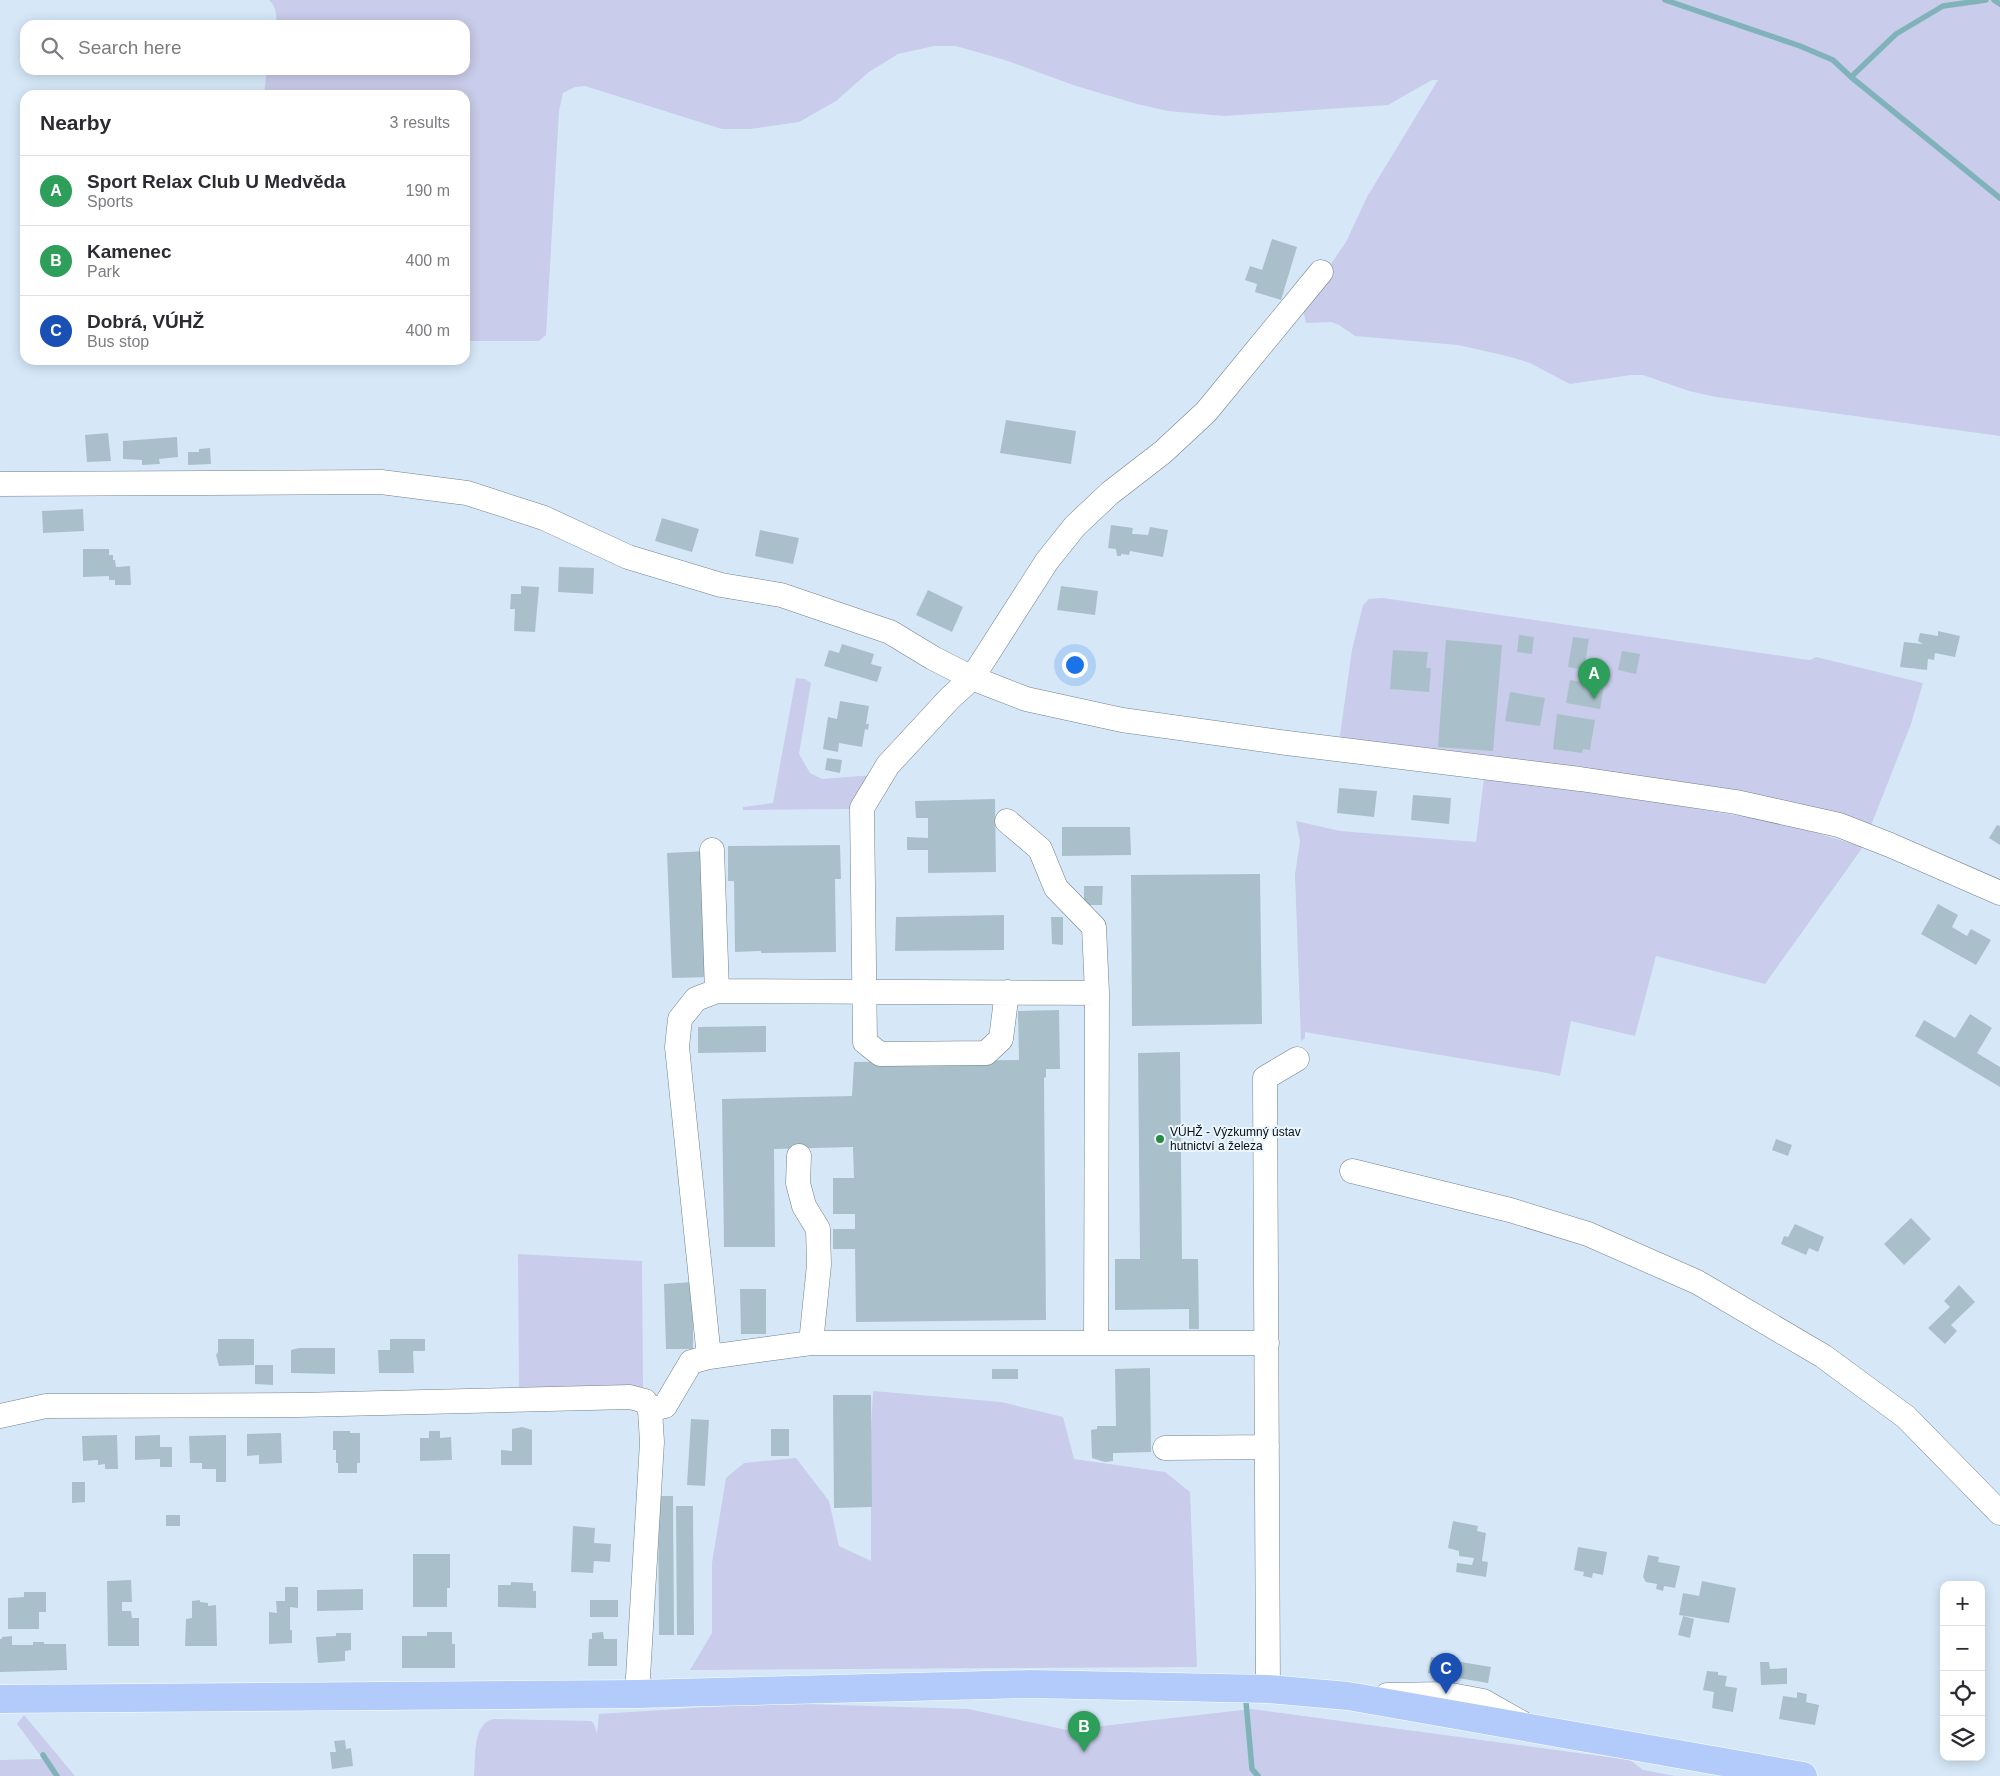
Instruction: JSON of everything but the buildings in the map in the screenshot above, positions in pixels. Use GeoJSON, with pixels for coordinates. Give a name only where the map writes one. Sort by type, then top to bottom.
{"type":"FeatureCollection","features":[{"type":"Feature","properties":{"kind":"main road"},"geometry":{"type":"LineString","coordinates":[[0,1699],[636,1694],[1031,1684],[1268,1689],[1348,1696],[1803,1776]]}},
{"type":"Feature","properties":{"kind":"street"},"geometry":{"type":"LineString","coordinates":[[1007,992],[1000,1039],[986,1053],[880,1054],[865,1042],[862,808],[888,765],[950,698],[972,678],[1047,561],[1075,526],[1110,493],[1163,452],[1206,412],[1321,272]]}},
{"type":"Feature","properties":{"kind":"street"},"geometry":{"type":"LineString","coordinates":[[0,484],[381,482],[468,493],[544,518],[628,557],[721,585],[781,595],[890,632],[933,658],[972,678],[1026,699],[1122,720],[1286,743],[1580,779],[1736,802],[1839,825],[1890,845],[2000,894]]}},
{"type":"Feature","properties":{"kind":"street"},"geometry":{"type":"LineString","coordinates":[[1007,821],[1040,850],[1056,888],[1094,927],[1098,993],[1096,1343]]}},
{"type":"Feature","properties":{"kind":"street"},"geometry":{"type":"LineString","coordinates":[[712,850],[717,991]]}},
{"type":"Feature","properties":{"kind":"street"},"geometry":{"type":"LineString","coordinates":[[709,1357],[677,1047],[680,1019],[696,999],[717,991],[1098,993]]}},
{"type":"Feature","properties":{"kind":"street"},"geometry":{"type":"LineString","coordinates":[[1268,1689],[1265,1078],[1297,1059]]}},
{"type":"Feature","properties":{"kind":"street"},"geometry":{"type":"LineString","coordinates":[[799,1156],[798,1183],[804,1206],[818,1229],[819,1264],[811,1343]]}},
{"type":"Feature","properties":{"kind":"street"},"geometry":{"type":"LineString","coordinates":[[1352,1171],[1510,1210],[1588,1234],[1697,1282],[1823,1356],[1906,1418],[2000,1513]]}},
{"type":"Feature","properties":{"kind":"street"},"geometry":{"type":"LineString","coordinates":[[650,1410],[665,1406],[691,1362],[709,1357],[811,1343],[1267,1343]]}},
{"type":"Feature","properties":{"kind":"street"},"geometry":{"type":"LineString","coordinates":[[0,1416],[46,1406],[298,1405],[630,1398],[645,1401],[650,1410],[652,1442],[636,1694]]}},
{"type":"Feature","properties":{"kind":"street"},"geometry":{"type":"LineString","coordinates":[[1165,1448],[1267,1447]]}},
{"type":"Feature","properties":{"kind":"shaded area"},"geometry":{"type":"Polygon","coordinates":[[[269,0],[2000,0],[2000,436],[1716,397],[1689,391],[1643,375],[1570,384],[1530,363],[1507,356],[1458,345],[1355,336],[1331,322],[1306,323],[1302,306],[1346,242],[1367,197],[1438,80],[1432,80],[1388,105],[1224,116],[1168,111],[1137,104],[1073,85],[1008,61],[956,46],[934,46],[898,54],[869,72],[836,101],[799,122],[750,129],[722,129],[585,86],[575,87],[563,93],[559,111],[546,335],[539,341],[470,341],[470,90],[265,90],[266,75],[470,75],[470,20],[276,20],[276,11],[269,0]]]}},
{"type":"Feature","properties":{"kind":"shaded area"},"geometry":{"type":"Polygon","coordinates":[[[1383,598],[1802,659],[1810,660],[1816,657],[1923,683],[1911,724],[1868,833],[1339,742],[1352,650],[1363,605],[1369,599],[1383,598]]]}},
{"type":"Feature","properties":{"kind":"shaded area"},"geometry":{"type":"Polygon","coordinates":[[[796,678],[805,679],[811,683],[799,754],[810,773],[822,779],[874,775],[853,809],[743,810],[743,807],[773,803],[796,678]]]}},
{"type":"Feature","properties":{"kind":"shaded area"},"geometry":{"type":"Polygon","coordinates":[[[1484,778],[1662,803],[1787,824],[1863,847],[1765,984],[1656,956],[1635,1036],[1571,1021],[1560,1076],[1305,1032],[1305,1038],[1301,1041],[1295,874],[1300,842],[1296,821],[1340,831],[1476,842],[1484,778]]]}},
{"type":"Feature","properties":{"kind":"shaded area"},"geometry":{"type":"Polygon","coordinates":[[[518,1254],[642,1261],[643,1387],[630,1393],[519,1393],[518,1254]]]}},
{"type":"Feature","properties":{"kind":"shaded area"},"geometry":{"type":"Polygon","coordinates":[[[873,1391],[1001,1402],[1063,1417],[1074,1459],[1165,1472],[1190,1492],[1197,1667],[690,1670],[712,1633],[712,1563],[726,1478],[744,1463],[796,1458],[829,1501],[839,1546],[871,1561],[871,1432],[873,1391]]]}},
{"type":"Feature","properties":{"kind":"shaded area"},"geometry":{"type":"Polygon","coordinates":[[[772,1703],[968,1709],[1067,1730],[1251,1709],[1630,1760],[1643,1770],[1675,1776],[474,1776],[478,1734],[486,1722],[493,1719],[591,1721],[597,1734],[599,1714],[772,1703]]]}},
{"type":"Feature","properties":{"kind":"shaded area"},"geometry":{"type":"Polygon","coordinates":[[[24,1715],[75,1776],[0,1776],[0,1760],[43,1759],[17,1724],[24,1715]]]}},
{"type":"Feature","properties":{"kind":"waterway"},"geometry":{"type":"LineString","coordinates":[[1665,0],[1800,46],[1833,60],[1851,77],[1896,34],[1943,6],[1986,0]]}},
{"type":"Feature","properties":{"kind":"waterway"},"geometry":{"type":"LineString","coordinates":[[1994,0],[2000,4]]}},
{"type":"Feature","properties":{"kind":"waterway"},"geometry":{"type":"LineString","coordinates":[[1851,77],[2000,198]]}},
{"type":"Feature","properties":{"kind":"waterway"},"geometry":{"type":"LineString","coordinates":[[1246,1702],[1252,1769],[1258,1776]]}},
{"type":"Feature","properties":{"kind":"waterway"},"geometry":{"type":"LineString","coordinates":[[43,1755],[57,1776]]}},
{"type":"Feature","properties":{"kind":"place","name":"Sport Relax Club U Medvěda"},"geometry":{"type":"Point","coordinates":[1594,699]}},
{"type":"Feature","properties":{"kind":"place","name":"VÚHŽ - Výzkumný ústav hutnictví a železa"},"geometry":{"type":"Point","coordinates":[1160,1139]}},
{"type":"Feature","properties":{"kind":"place","name":"Dobrá, VÚHŽ"},"geometry":{"type":"Point","coordinates":[1446,1694]}},
{"type":"Feature","properties":{"kind":"place","name":"Kamenec"},"geometry":{"type":"Point","coordinates":[1084,1752]}}]}
